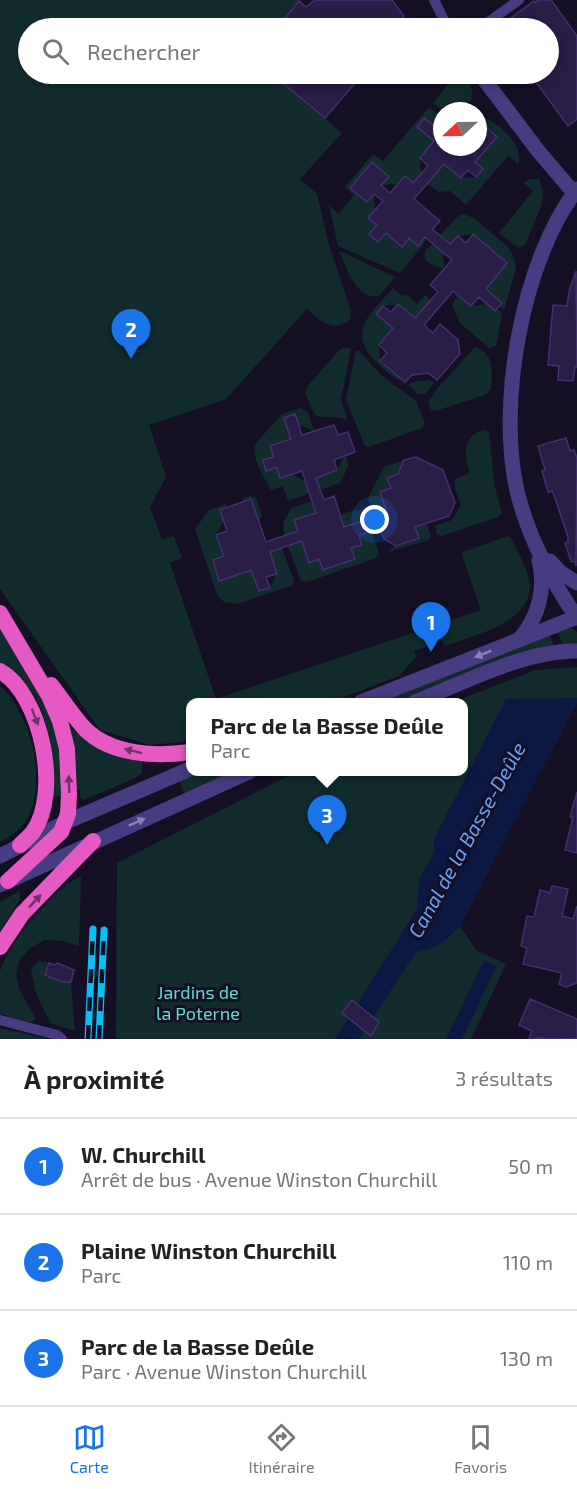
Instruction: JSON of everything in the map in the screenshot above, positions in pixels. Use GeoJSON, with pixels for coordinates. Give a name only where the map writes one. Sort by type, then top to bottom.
{"type":"FeatureCollection","features":[{"type":"Feature","properties":{"kind":"highway"},"geometry":{"type":"LineString","coordinates":[[0,613],[75,716],[95,737],[120,748],[147,754],[171,755],[186,753]]}},
{"type":"Feature","properties":{"kind":"highway"},"geometry":{"type":"LineString","coordinates":[[4,883],[61,832],[66,822],[69,794],[64,734],[49,696],[10,628]]}},
{"type":"Feature","properties":{"kind":"highway"},"geometry":{"type":"LineString","coordinates":[[0,671],[14,682],[27,700],[38,725],[45,756],[44,802],[33,832],[20,845]]}},
{"type":"Feature","properties":{"kind":"highway"},"geometry":{"type":"LineString","coordinates":[[0,947],[22,914],[93,841]]}},
{"type":"Feature","properties":{"kind":"street"},"geometry":{"type":"LineString","coordinates":[[372,698],[577,617],[534,539],[520,503],[512,459],[510,428],[513,369],[518,333],[533,280],[554,231],[576,191],[539,152],[488,84]]}},
{"type":"Feature","properties":{"kind":"street"},"geometry":{"type":"LineString","coordinates":[[534,539],[555,567],[577,583]]}},
{"type":"Feature","properties":{"kind":"street"},"geometry":{"type":"LineString","coordinates":[[519,640],[528,628],[538,607],[542,591],[541,569],[534,539]]}},
{"type":"Feature","properties":{"kind":"street"},"geometry":{"type":"LineString","coordinates":[[425,698],[533,656],[561,651],[577,651]]}},
{"type":"Feature","properties":{"kind":"street"},"geometry":{"type":"LineString","coordinates":[[0,856],[66,822],[186,771]]}},
{"type":"Feature","properties":{"kind":"street"},"geometry":{"type":"LineString","coordinates":[[4,883],[238,776]]}},
{"type":"Feature","properties":{"kind":"lane"},"geometry":{"type":"LineString","coordinates":[[434,0],[443,18]]}},
{"type":"Feature","properties":{"kind":"lane"},"geometry":{"type":"LineString","coordinates":[[494,18],[519,0]]}},
{"type":"Feature","properties":{"kind":"lane"},"geometry":{"type":"LineString","coordinates":[[0,1020],[57,1035],[62,1039]]}},
{"type":"Feature","properties":{"kind":"green space"},"geometry":{"type":"Polygon","coordinates":[[[0,0],[299,0],[286,18],[18,18],[18,84],[284,84],[342,133],[300,179],[317,194],[329,245],[351,311],[350,319],[333,326],[317,318],[307,309],[226,399],[149,425],[166,477],[150,507],[162,539],[174,536],[182,558],[170,563],[216,698],[186,698],[186,741],[150,745],[100,730],[0,589],[0,0]]]}},
{"type":"Feature","properties":{"kind":"green space"},"geometry":{"type":"Polygon","coordinates":[[[449,84],[470,84],[470,102],[434,102],[449,84]]]}},
{"type":"Feature","properties":{"kind":"green space"},"geometry":{"type":"Polygon","coordinates":[[[429,107],[433,110],[433,125],[424,118],[417,127],[433,142],[420,158],[421,174],[413,183],[405,176],[398,184],[381,185],[388,177],[372,162],[350,188],[367,202],[374,194],[375,210],[369,218],[402,247],[409,238],[418,245],[426,238],[400,273],[338,246],[329,205],[339,214],[354,195],[345,187],[373,154],[383,161],[429,107]]]}},
{"type":"Feature","properties":{"kind":"green space"},"geometry":{"type":"Polygon","coordinates":[[[487,120],[503,129],[514,143],[518,150],[518,164],[508,156],[466,205],[450,191],[439,192],[427,184],[444,164],[461,178],[476,177],[483,170],[475,162],[480,156],[487,156],[487,148],[497,137],[487,128],[487,120]]]}},
{"type":"Feature","properties":{"kind":"green space"},"geometry":{"type":"Polygon","coordinates":[[[530,179],[539,179],[543,191],[542,204],[525,245],[518,248],[499,233],[533,191],[524,183],[530,179]]]}},
{"type":"Feature","properties":{"kind":"green space"},"geometry":{"type":"Polygon","coordinates":[[[463,214],[474,218],[508,247],[513,255],[516,268],[504,310],[499,306],[502,303],[486,289],[507,263],[473,234],[458,236],[450,244],[440,235],[457,217],[463,214]]]}},
{"type":"Feature","properties":{"kind":"green space"},"geometry":{"type":"Polygon","coordinates":[[[433,244],[443,253],[444,269],[429,263],[425,258],[426,249],[433,244]]]}},
{"type":"Feature","properties":{"kind":"green space"},"geometry":{"type":"Polygon","coordinates":[[[340,251],[395,277],[379,296],[364,293],[354,282],[340,251]]]}},
{"type":"Feature","properties":{"kind":"green space"},"geometry":{"type":"Polygon","coordinates":[[[393,288],[403,297],[406,294],[417,304],[425,295],[431,300],[415,318],[398,304],[383,306],[376,314],[393,328],[379,345],[380,360],[405,382],[394,377],[378,364],[368,353],[363,342],[364,324],[369,315],[393,288]]]}},
{"type":"Feature","properties":{"kind":"green space"},"geometry":{"type":"Polygon","coordinates":[[[458,295],[471,306],[487,304],[495,311],[497,308],[502,313],[496,346],[489,348],[460,323],[452,305],[458,295]]]}},
{"type":"Feature","properties":{"kind":"green space"},"geometry":{"type":"Polygon","coordinates":[[[347,347],[351,349],[341,400],[347,418],[346,420],[315,415],[305,393],[307,387],[339,350],[347,347]]]}},
{"type":"Feature","properties":{"kind":"green space"},"geometry":{"type":"Polygon","coordinates":[[[475,347],[486,354],[491,364],[491,389],[485,395],[435,411],[431,410],[428,402],[437,389],[475,347]]]}},
{"type":"Feature","properties":{"kind":"green space"},"geometry":{"type":"Polygon","coordinates":[[[356,351],[359,351],[382,376],[416,401],[425,423],[422,428],[369,447],[365,446],[346,400],[356,351]]]}},
{"type":"Feature","properties":{"kind":"green space"},"geometry":{"type":"Polygon","coordinates":[[[430,380],[434,383],[425,394],[418,394],[408,385],[412,382],[430,380]]]}},
{"type":"Feature","properties":{"kind":"green space"},"geometry":{"type":"Polygon","coordinates":[[[300,408],[308,412],[314,431],[299,425],[295,414],[285,417],[291,439],[270,446],[274,457],[263,460],[266,471],[277,467],[305,481],[309,493],[288,501],[283,486],[271,490],[259,467],[255,449],[256,443],[282,414],[300,408]]]}},
{"type":"Feature","properties":{"kind":"green space"},"geometry":{"type":"Polygon","coordinates":[[[485,430],[489,432],[495,488],[502,513],[498,517],[442,536],[437,534],[435,526],[452,520],[461,505],[455,489],[455,479],[470,473],[466,453],[469,441],[472,436],[485,430]]]}},
{"type":"Feature","properties":{"kind":"green space"},"geometry":{"type":"Polygon","coordinates":[[[346,455],[348,467],[340,483],[320,490],[316,478],[337,470],[346,455]]]}},
{"type":"Feature","properties":{"kind":"green space"},"geometry":{"type":"Polygon","coordinates":[[[404,460],[398,474],[387,478],[391,488],[387,513],[375,517],[368,498],[384,467],[404,460]]]}},
{"type":"Feature","properties":{"kind":"green space"},"geometry":{"type":"Polygon","coordinates":[[[250,496],[256,498],[262,516],[259,521],[251,500],[242,501],[250,496]]]}},
{"type":"Feature","properties":{"kind":"green space"},"geometry":{"type":"Polygon","coordinates":[[[312,501],[316,513],[295,520],[298,531],[284,536],[283,523],[291,508],[312,501]]]}},
{"type":"Feature","properties":{"kind":"green space"},"geometry":{"type":"Polygon","coordinates":[[[226,504],[228,507],[220,510],[224,521],[216,535],[224,556],[213,560],[219,580],[251,570],[259,591],[270,588],[277,573],[270,552],[282,548],[294,581],[291,586],[237,604],[224,602],[217,595],[195,529],[209,510],[226,504]]]}},
{"type":"Feature","properties":{"kind":"green space"},"geometry":{"type":"Polygon","coordinates":[[[354,510],[363,512],[368,519],[344,527],[340,515],[354,510]]]}},
{"type":"Feature","properties":{"kind":"green space"},"geometry":{"type":"Polygon","coordinates":[[[427,523],[431,536],[429,540],[388,552],[395,545],[418,538],[415,527],[427,523]]]}},
{"type":"Feature","properties":{"kind":"green space"},"geometry":{"type":"Polygon","coordinates":[[[371,531],[379,553],[376,558],[307,582],[301,581],[288,546],[302,541],[309,562],[319,559],[323,570],[355,559],[351,548],[362,545],[359,535],[371,531]]]}},
{"type":"Feature","properties":{"kind":"green space"},"geometry":{"type":"Polygon","coordinates":[[[510,536],[529,579],[529,594],[523,606],[514,616],[487,631],[445,646],[442,641],[414,651],[416,657],[399,676],[341,698],[219,698],[481,610],[462,555],[463,552],[510,536]]]}},
{"type":"Feature","properties":{"kind":"green space"},"geometry":{"type":"Polygon","coordinates":[[[568,625],[577,632],[577,646],[563,645],[557,630],[568,625]]]}},
{"type":"Feature","properties":{"kind":"green space"},"geometry":{"type":"Polygon","coordinates":[[[0,630],[33,680],[58,737],[64,795],[49,798],[49,758],[45,722],[31,690],[18,676],[0,663],[0,630]]]}},
{"type":"Feature","properties":{"kind":"green space"},"geometry":{"type":"Polygon","coordinates":[[[549,633],[554,647],[525,654],[413,698],[382,698],[549,633]]]}},
{"type":"Feature","properties":{"kind":"green space","name":"Jardins de la Poterne"},"geometry":{"type":"Polygon","coordinates":[[[577,667],[577,702],[460,926],[476,950],[506,964],[471,1039],[116,1039],[117,863],[288,776],[468,776],[468,698],[463,698],[536,670],[577,667]]]}},
{"type":"Feature","properties":{"kind":"green space"},"geometry":{"type":"Polygon","coordinates":[[[0,686],[11,698],[27,730],[36,766],[36,784],[34,802],[26,821],[16,832],[0,842],[0,686]]]}},
{"type":"Feature","properties":{"kind":"green space"},"geometry":{"type":"Polygon","coordinates":[[[73,729],[86,738],[142,759],[142,773],[84,800],[80,798],[80,790],[76,790],[70,730],[73,729]]]}},
{"type":"Feature","properties":{"kind":"green space"},"geometry":{"type":"Polygon","coordinates":[[[186,775],[230,776],[185,795],[178,778],[186,775]]]}},
{"type":"Feature","properties":{"kind":"green space"},"geometry":{"type":"Polygon","coordinates":[[[81,876],[79,946],[63,941],[44,940],[29,949],[19,961],[16,974],[19,989],[36,1019],[30,1023],[0,1014],[0,972],[12,947],[22,932],[59,891],[81,876]]]}},
{"type":"Feature","properties":{"kind":"green space"},"geometry":{"type":"Polygon","coordinates":[[[20,891],[20,899],[0,931],[0,902],[20,891]]]}},
{"type":"Feature","properties":{"kind":"green space"},"geometry":{"type":"Polygon","coordinates":[[[38,961],[49,963],[46,975],[63,982],[71,982],[75,1031],[50,1023],[36,993],[31,970],[38,961]]]}},
{"type":"Feature","properties":{"kind":"green space"},"geometry":{"type":"Polygon","coordinates":[[[0,1028],[49,1039],[0,1039],[0,1028]]]}},
{"type":"Feature","properties":{"kind":"water","name":"Canal de la Basse-Deûle"},"geometry":{"type":"Polygon","coordinates":[[[577,698],[577,702],[460,926],[440,944],[416,952],[359,1039],[335,1039],[417,909],[419,880],[434,852],[434,839],[506,699],[577,698]]]}},
{"type":"Feature","properties":{"kind":"water"},"geometry":{"type":"Polygon","coordinates":[[[484,961],[497,966],[462,1039],[446,1039],[484,961]]]}},
{"type":"Feature","properties":{"kind":"building"},"geometry":{"type":"Polygon","coordinates":[[[315,0],[392,0],[404,16],[402,18],[285,18],[299,1],[306,7],[315,0]]]}},
{"type":"Feature","properties":{"kind":"building"},"geometry":{"type":"Polygon","coordinates":[[[538,0],[551,0],[577,36],[577,119],[568,126],[537,84],[559,84],[559,18],[511,18],[534,1],[535,3],[538,0]]]}},
{"type":"Feature","properties":{"kind":"building"},"geometry":{"type":"Polygon","coordinates":[[[284,84],[354,84],[325,118],[284,84]]]}},
{"type":"Feature","properties":{"kind":"building"},"geometry":{"type":"Polygon","coordinates":[[[424,118],[433,125],[433,140],[417,127],[424,118]]]}},
{"type":"Feature","properties":{"kind":"building"},"geometry":{"type":"Polygon","coordinates":[[[487,128],[497,137],[487,148],[487,128]]]}},
{"type":"Feature","properties":{"kind":"building"},"geometry":{"type":"Polygon","coordinates":[[[433,142],[433,156],[480,156],[475,162],[483,169],[476,177],[468,170],[461,178],[444,164],[414,199],[440,221],[432,229],[450,244],[458,236],[466,243],[473,234],[507,263],[486,289],[502,303],[495,311],[479,297],[471,306],[453,291],[424,325],[433,333],[440,324],[458,340],[460,354],[437,380],[428,373],[412,375],[405,382],[380,361],[387,353],[379,345],[393,328],[376,314],[383,306],[391,312],[398,304],[415,318],[438,292],[430,285],[452,260],[425,237],[418,246],[409,238],[402,247],[386,233],[378,242],[369,234],[377,225],[368,218],[383,201],[374,194],[367,202],[350,188],[372,162],[389,177],[381,185],[390,193],[405,176],[413,183],[428,166],[420,158],[433,142]]]}},
{"type":"Feature","properties":{"kind":"building"},"geometry":{"type":"Polygon","coordinates":[[[576,271],[577,367],[575,367],[573,381],[558,380],[559,366],[548,365],[553,305],[567,306],[576,271]]]}},
{"type":"Feature","properties":{"kind":"building"},"geometry":{"type":"Polygon","coordinates":[[[295,414],[302,435],[334,425],[338,435],[348,432],[355,452],[334,460],[337,470],[316,478],[324,500],[334,496],[344,527],[387,513],[380,492],[391,488],[387,478],[398,474],[404,460],[416,457],[443,470],[455,503],[449,516],[415,527],[419,538],[396,546],[384,539],[380,528],[359,535],[362,545],[351,548],[355,559],[323,570],[319,559],[309,563],[302,541],[270,552],[277,574],[266,577],[270,588],[259,591],[251,570],[219,581],[213,560],[224,556],[216,535],[227,531],[220,510],[251,499],[266,542],[298,531],[294,520],[316,513],[302,471],[280,478],[277,467],[266,471],[263,460],[274,457],[270,446],[291,439],[284,418],[295,414]]]}},
{"type":"Feature","properties":{"kind":"building"},"geometry":{"type":"Polygon","coordinates":[[[566,438],[570,451],[574,450],[577,458],[576,566],[575,562],[571,561],[565,543],[568,542],[568,537],[554,495],[552,491],[548,492],[538,446],[566,438]]]}},
{"type":"Feature","properties":{"kind":"building"},"geometry":{"type":"Polygon","coordinates":[[[577,792],[577,853],[565,850],[577,792]]]}},
{"type":"Feature","properties":{"kind":"building"},"geometry":{"type":"Polygon","coordinates":[[[552,886],[568,889],[562,916],[573,919],[577,906],[577,983],[566,987],[559,984],[562,973],[523,964],[527,948],[521,946],[527,916],[534,917],[540,890],[550,893],[552,886]]]}},
{"type":"Feature","properties":{"kind":"building"},"geometry":{"type":"Polygon","coordinates":[[[49,963],[55,965],[57,963],[74,970],[71,982],[63,982],[45,975],[49,963]]]}},
{"type":"Feature","properties":{"kind":"building"},"geometry":{"type":"Polygon","coordinates":[[[530,999],[577,1019],[577,1039],[529,1038],[532,1031],[519,1025],[530,999]]]}},
{"type":"Feature","properties":{"kind":"building"},"geometry":{"type":"Polygon","coordinates":[[[352,1000],[379,1022],[371,1036],[342,1013],[352,1000]]]}},
{"type":"Feature","properties":{"kind":"railway"},"geometry":{"type":"LineString","coordinates":[[88,1039],[93,929]]}},
{"type":"Feature","properties":{"kind":"railway"},"geometry":{"type":"LineString","coordinates":[[99,1039],[104,930]]}},
{"type":"Feature","properties":{"kind":"place","name":"Plaine Winston Churchill"},"geometry":{"type":"Point","coordinates":[131,359]}},
{"type":"Feature","properties":{"kind":"place","name":"W. Churchill"},"geometry":{"type":"Point","coordinates":[431,652]}},
{"type":"Feature","properties":{"kind":"place","name":"Parc de la Basse Deûle"},"geometry":{"type":"Point","coordinates":[327,845]}}]}
